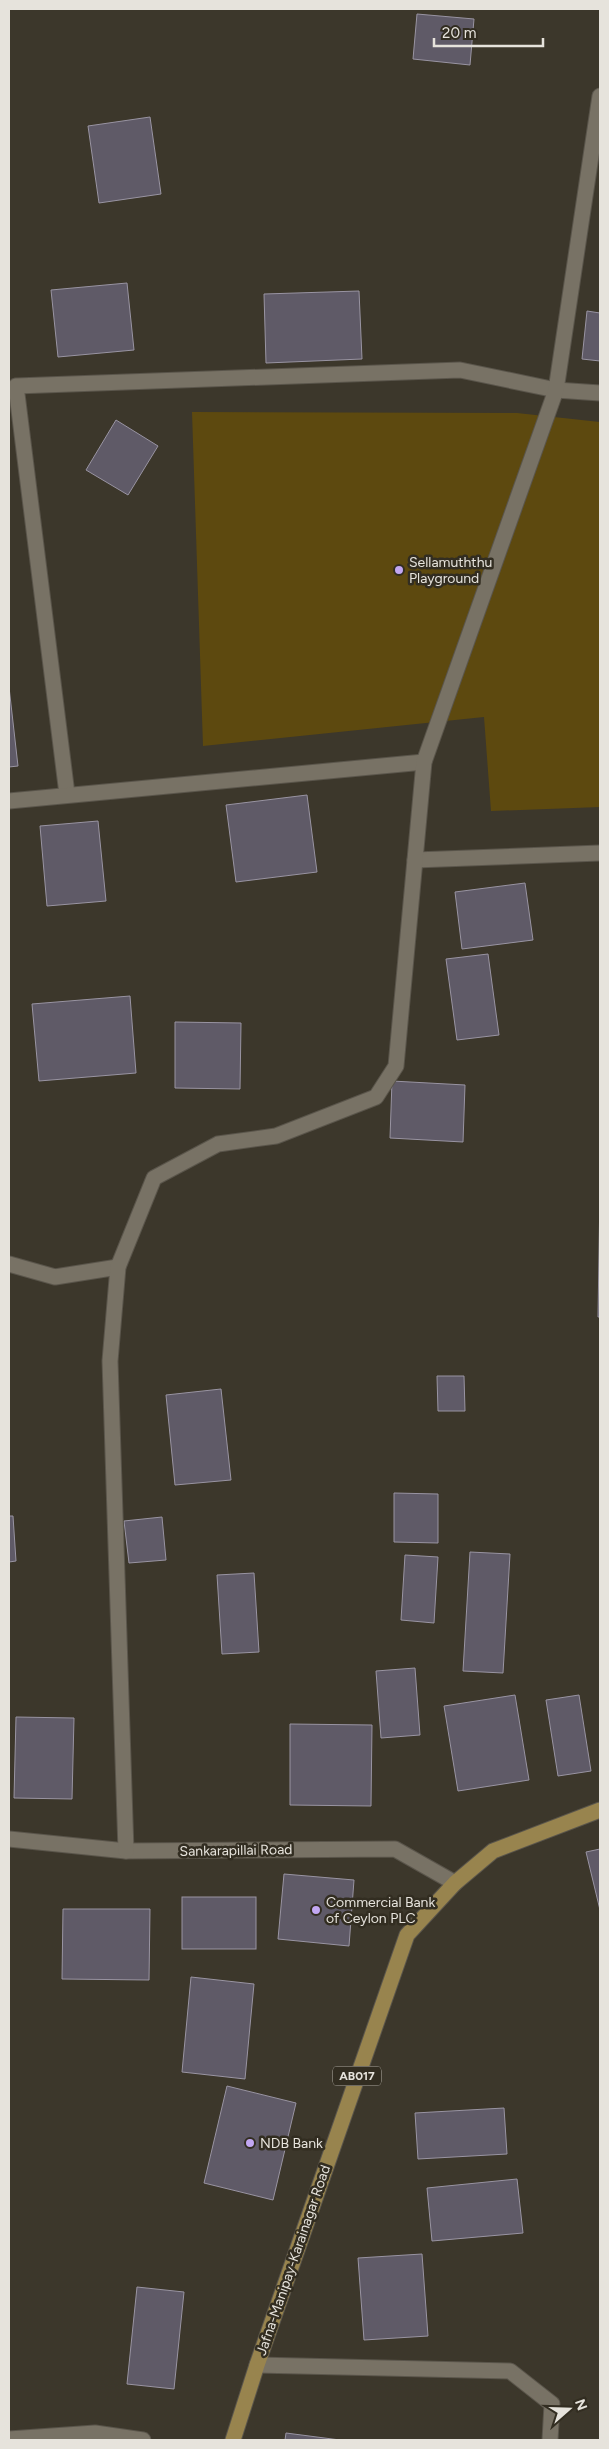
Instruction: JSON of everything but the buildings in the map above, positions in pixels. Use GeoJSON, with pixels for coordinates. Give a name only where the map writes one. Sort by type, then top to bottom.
{"type":"FeatureCollection","features":[{"type":"Feature","properties":{"kind":"main road","name":"Jafna-Manipay-Karainagar Road"},"geometry":{"type":"LineString","coordinates":[[233,2440],[257,2365],[406,1935],[455,1883],[493,1851],[600,1810]]}},
{"type":"Feature","properties":{"kind":"street"},"geometry":{"type":"LineString","coordinates":[[126,1851],[110,1361],[118,1267],[154,1178],[218,1144],[276,1136],[376,1097],[396,1066],[424,762],[556,390],[600,96]]}},
{"type":"Feature","properties":{"kind":"street"},"geometry":{"type":"LineString","coordinates":[[67,794],[16,386],[460,370],[556,390],[600,393]]}},
{"type":"Feature","properties":{"kind":"street"},"geometry":{"type":"LineString","coordinates":[[9,801],[67,794],[424,762]]}},
{"type":"Feature","properties":{"kind":"street"},"geometry":{"type":"LineString","coordinates":[[415,860],[600,853]]}},
{"type":"Feature","properties":{"kind":"street"},"geometry":{"type":"LineString","coordinates":[[9,1264],[56,1277],[118,1267]]}},
{"type":"Feature","properties":{"kind":"street","name":"Sankarapillai Road"},"geometry":{"type":"LineString","coordinates":[[9,1839],[126,1851],[395,1849],[455,1883]]}},
{"type":"Feature","properties":{"kind":"street"},"geometry":{"type":"LineString","coordinates":[[257,2365],[510,2371],[552,2404],[550,2440]]}},
{"type":"Feature","properties":{"kind":"street"},"geometry":{"type":"LineString","coordinates":[[9,2439],[95,2433],[143,2440]]}},
{"type":"Feature","properties":{"kind":"shaded area","name":"Sellamuththu Playground"},"geometry":{"type":"Polygon","coordinates":[[[192,412],[517,413],[600,422],[600,807],[491,811],[484,717],[203,746],[192,412]]]}},
{"type":"Feature","properties":{"kind":"place","name":"Sellamuththu Playground"},"geometry":{"type":"Point","coordinates":[399,570]}},
{"type":"Feature","properties":{"kind":"place","name":"Commercial Bank of Ceylon PLC"},"geometry":{"type":"Point","coordinates":[316,1910]}},
{"type":"Feature","properties":{"kind":"place","name":"NDB Bank"},"geometry":{"type":"Point","coordinates":[250,2143]}}]}
